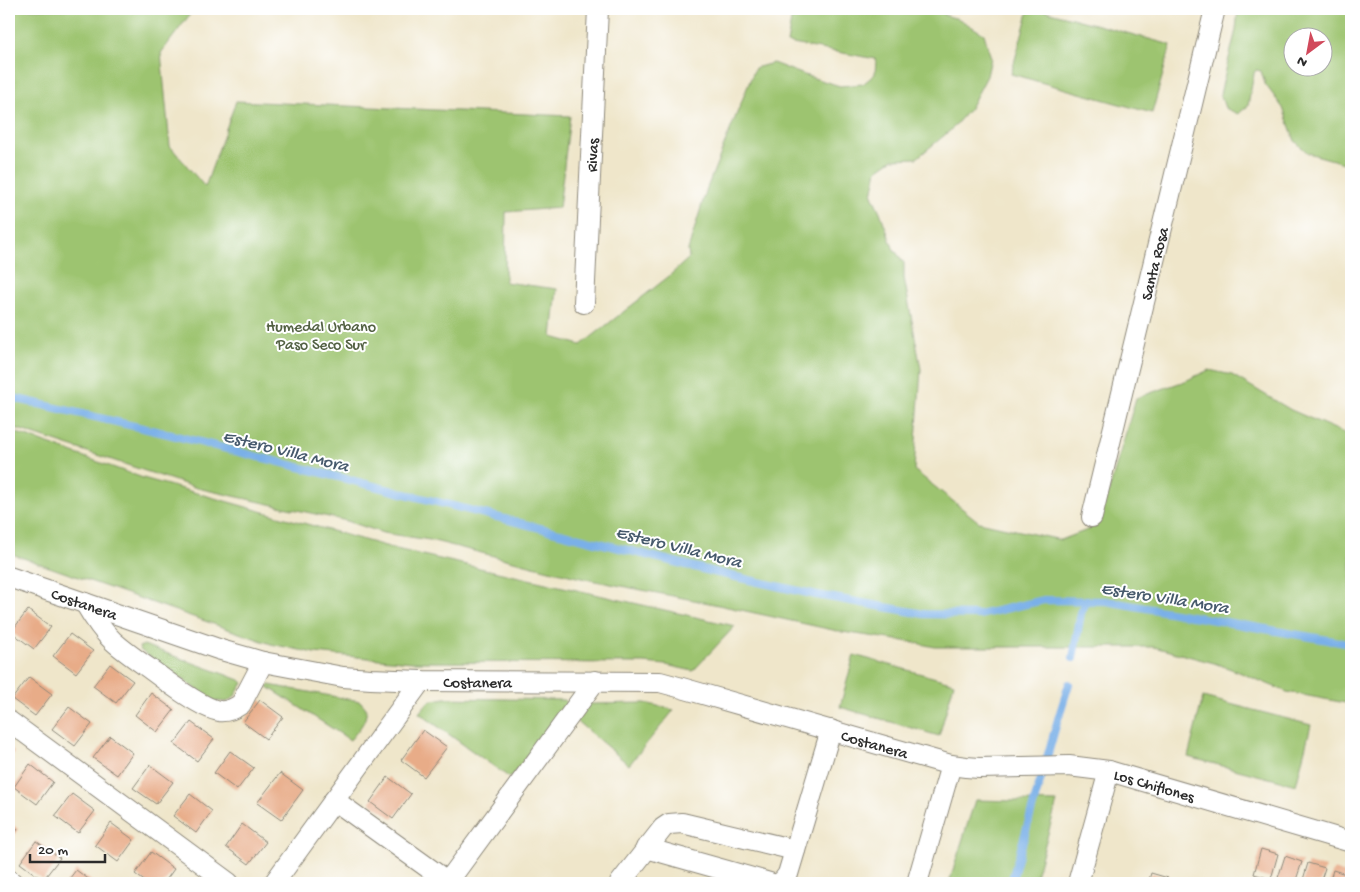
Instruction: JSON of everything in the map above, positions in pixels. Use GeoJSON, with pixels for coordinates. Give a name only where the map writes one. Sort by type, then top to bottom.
{"type":"FeatureCollection","features":[{"type":"Feature","properties":{"kind":"street","name":"Rivas"},"geometry":{"type":"LineString","coordinates":[[584,302],[598,9]]}},
{"type":"Feature","properties":{"kind":"street","name":"Santa Rosa"},"geometry":{"type":"LineString","coordinates":[[1092,517],[1215,9]]}},
{"type":"Feature","properties":{"kind":"street","name":"Costanera"},"geometry":{"type":"LineString","coordinates":[[9,577],[220,650],[263,662],[343,677],[421,681],[660,682],[951,765]]}},
{"type":"Feature","properties":{"kind":"street"},"geometry":{"type":"LineString","coordinates":[[85,603],[112,641],[178,689],[210,709],[228,711],[241,704],[263,662]]}},
{"type":"Feature","properties":{"kind":"street"},"geometry":{"type":"LineString","coordinates":[[274,883],[421,681]]}},
{"type":"Feature","properties":{"kind":"street"},"geometry":{"type":"LineString","coordinates":[[334,800],[447,882],[595,681]]}},
{"type":"Feature","properties":{"kind":"street"},"geometry":{"type":"LineString","coordinates":[[9,721],[229,883]]}},
{"type":"Feature","properties":{"kind":"street"},"geometry":{"type":"LineString","coordinates":[[779,883],[788,874],[831,730]]}},
{"type":"Feature","properties":{"kind":"street"},"geometry":{"type":"LineString","coordinates":[[917,883],[951,765]]}},
{"type":"Feature","properties":{"kind":"street","name":"Los Chiflones"},"geometry":{"type":"LineString","coordinates":[[951,765],[966,767],[1069,766],[1109,771],[1351,842]]}},
{"type":"Feature","properties":{"kind":"street"},"geometry":{"type":"LineString","coordinates":[[1078,883],[1109,771]]}},
{"type":"Feature","properties":{"kind":"street"},"geometry":{"type":"LineString","coordinates":[[620,883],[663,828],[675,822],[795,850]]}},
{"type":"Feature","properties":{"kind":"street"},"geometry":{"type":"LineString","coordinates":[[646,848],[770,883]]}},
{"type":"Feature","properties":{"kind":"street"},"geometry":{"type":"LineString","coordinates":[[9,880],[13,883]]}},
{"type":"Feature","properties":{"kind":"green space","name":"Humedal Urbano Paso Seco Sur"},"geometry":{"type":"Polygon","coordinates":[[[9,9],[194,9],[161,53],[170,146],[205,187],[236,101],[570,116],[559,208],[506,212],[505,282],[557,289],[552,337],[581,345],[668,277],[689,258],[688,250],[707,188],[755,68],[773,63],[840,86],[863,84],[875,74],[876,59],[787,43],[793,9],[944,9],[944,15],[959,19],[984,34],[991,58],[987,76],[970,108],[952,129],[917,158],[893,159],[877,170],[872,195],[893,248],[904,263],[904,278],[921,369],[914,470],[979,522],[1061,540],[1090,529],[1108,494],[1136,398],[1185,381],[1209,370],[1232,375],[1291,410],[1351,436],[1351,704],[1287,692],[1214,663],[1154,647],[935,647],[842,632],[709,603],[585,579],[430,540],[383,533],[347,521],[197,488],[9,426],[9,9]]]}},
{"type":"Feature","properties":{"kind":"green space"},"geometry":{"type":"Polygon","coordinates":[[[1029,9],[1039,9],[1171,45],[1152,113],[1011,74],[1029,9]]]}},
{"type":"Feature","properties":{"kind":"green space"},"geometry":{"type":"Polygon","coordinates":[[[1238,9],[1351,9],[1351,165],[1308,153],[1295,141],[1283,108],[1265,84],[1261,71],[1256,70],[1254,73],[1248,106],[1238,114],[1225,108],[1220,94],[1236,30],[1238,9]]]}},
{"type":"Feature","properties":{"kind":"green space"},"geometry":{"type":"Polygon","coordinates":[[[9,430],[143,478],[396,549],[735,626],[693,671],[666,665],[644,663],[412,662],[314,653],[271,644],[9,553],[9,430]]]}},
{"type":"Feature","properties":{"kind":"green space"},"geometry":{"type":"Polygon","coordinates":[[[144,645],[240,680],[243,683],[234,697],[227,702],[214,701],[140,650],[139,647],[144,645]]]}},
{"type":"Feature","properties":{"kind":"green space"},"geometry":{"type":"Polygon","coordinates":[[[854,655],[954,683],[939,736],[840,707],[854,655]]]}},
{"type":"Feature","properties":{"kind":"green space"},"geometry":{"type":"Polygon","coordinates":[[[269,685],[360,701],[366,708],[362,725],[350,740],[268,687],[269,685]]]}},
{"type":"Feature","properties":{"kind":"green space"},"geometry":{"type":"Polygon","coordinates":[[[1203,697],[1311,725],[1296,785],[1188,757],[1203,697]]]}},
{"type":"Feature","properties":{"kind":"green space"},"geometry":{"type":"Polygon","coordinates":[[[445,698],[565,700],[567,705],[510,778],[419,713],[430,701],[445,698]]]}},
{"type":"Feature","properties":{"kind":"green space"},"geometry":{"type":"Polygon","coordinates":[[[645,703],[674,710],[629,765],[574,719],[588,704],[645,703]]]}},
{"type":"Feature","properties":{"kind":"green space"},"geometry":{"type":"Polygon","coordinates":[[[975,800],[1057,802],[1034,883],[949,883],[975,800]]]}},
{"type":"Feature","properties":{"kind":"building"},"geometry":{"type":"Polygon","coordinates":[[[28,610],[51,627],[34,649],[11,632],[28,610]]]}},
{"type":"Feature","properties":{"kind":"building"},"geometry":{"type":"Polygon","coordinates":[[[70,634],[93,651],[76,673],[53,656],[70,634]]]}},
{"type":"Feature","properties":{"kind":"building"},"geometry":{"type":"Polygon","coordinates":[[[110,664],[133,681],[116,703],[93,686],[110,664]]]}},
{"type":"Feature","properties":{"kind":"building"},"geometry":{"type":"Polygon","coordinates":[[[29,677],[52,694],[35,716],[12,699],[29,677]]]}},
{"type":"Feature","properties":{"kind":"building"},"geometry":{"type":"Polygon","coordinates":[[[151,693],[174,710],[157,732],[135,715],[151,693]]]}},
{"type":"Feature","properties":{"kind":"building"},"geometry":{"type":"Polygon","coordinates":[[[260,700],[283,717],[266,739],[243,722],[260,700]]]}},
{"type":"Feature","properties":{"kind":"building"},"geometry":{"type":"Polygon","coordinates":[[[69,707],[92,724],[75,746],[52,729],[69,707]]]}},
{"type":"Feature","properties":{"kind":"building"},"geometry":{"type":"Polygon","coordinates":[[[191,722],[214,739],[197,761],[174,744],[191,722]]]}},
{"type":"Feature","properties":{"kind":"building"},"geometry":{"type":"Polygon","coordinates":[[[423,730],[447,747],[424,777],[401,760],[423,730]]]}},
{"type":"Feature","properties":{"kind":"building"},"geometry":{"type":"Polygon","coordinates":[[[110,736],[133,753],[117,775],[93,758],[110,736]]]}},
{"type":"Feature","properties":{"kind":"building"},"geometry":{"type":"Polygon","coordinates":[[[9,748],[14,752],[9,758],[9,748]]]}},
{"type":"Feature","properties":{"kind":"building"},"geometry":{"type":"Polygon","coordinates":[[[230,751],[254,768],[237,790],[214,773],[230,751]]]}},
{"type":"Feature","properties":{"kind":"building"},"geometry":{"type":"Polygon","coordinates":[[[30,764],[53,782],[37,804],[14,787],[30,764]]]}},
{"type":"Feature","properties":{"kind":"building"},"geometry":{"type":"Polygon","coordinates":[[[150,765],[173,782],[156,804],[133,788],[150,765]]]}},
{"type":"Feature","properties":{"kind":"building"},"geometry":{"type":"Polygon","coordinates":[[[280,773],[303,790],[281,820],[257,803],[280,773]]]}},
{"type":"Feature","properties":{"kind":"building"},"geometry":{"type":"Polygon","coordinates":[[[388,777],[411,794],[393,819],[370,802],[388,777]]]}},
{"type":"Feature","properties":{"kind":"building"},"geometry":{"type":"Polygon","coordinates":[[[72,794],[95,811],[78,833],[55,816],[72,794]]]}},
{"type":"Feature","properties":{"kind":"building"},"geometry":{"type":"Polygon","coordinates":[[[190,794],[212,811],[196,833],[173,816],[190,794]]]}},
{"type":"Feature","properties":{"kind":"building"},"geometry":{"type":"Polygon","coordinates":[[[9,822],[18,829],[9,842],[9,822]]]}},
{"type":"Feature","properties":{"kind":"building"},"geometry":{"type":"Polygon","coordinates":[[[111,823],[134,840],[118,862],[95,845],[111,823]]]}},
{"type":"Feature","properties":{"kind":"building"},"geometry":{"type":"Polygon","coordinates":[[[242,824],[266,842],[249,864],[226,847],[242,824]]]}},
{"type":"Feature","properties":{"kind":"building"},"geometry":{"type":"Polygon","coordinates":[[[36,841],[60,858],[43,880],[20,863],[36,841]]]}},
{"type":"Feature","properties":{"kind":"building"},"geometry":{"type":"Polygon","coordinates":[[[1261,849],[1278,854],[1271,879],[1254,874],[1261,849]]]}},
{"type":"Feature","properties":{"kind":"building"},"geometry":{"type":"Polygon","coordinates":[[[151,852],[174,869],[164,883],[147,883],[135,874],[151,852]]]}},
{"type":"Feature","properties":{"kind":"building"},"geometry":{"type":"Polygon","coordinates":[[[1285,856],[1302,862],[1295,883],[1277,881],[1285,856]]]}},
{"type":"Feature","properties":{"kind":"building"},"geometry":{"type":"Polygon","coordinates":[[[1308,863],[1325,868],[1320,883],[1302,883],[1308,863]]]}},
{"type":"Feature","properties":{"kind":"building"},"geometry":{"type":"Polygon","coordinates":[[[76,870],[94,883],[66,883],[76,870]]]}},
{"type":"Feature","properties":{"kind":"building"},"geometry":{"type":"Polygon","coordinates":[[[1333,870],[1349,875],[1347,883],[1329,883],[1333,870]]]}},
{"type":"Feature","properties":{"kind":"building"},"geometry":{"type":"Polygon","coordinates":[[[1151,873],[1168,878],[1166,883],[1148,883],[1151,873]]]}},
{"type":"Feature","properties":{"kind":"waterway","name":"Estero Villa Mora"},"geometry":{"type":"LineString","coordinates":[[9,397],[164,433],[718,573],[817,595],[924,614],[979,615],[1044,600],[1106,601],[1351,644]]}},
{"type":"Feature","properties":{"kind":"waterway"},"geometry":{"type":"LineString","coordinates":[[1073,658],[1081,613],[1087,600]]}},
{"type":"Feature","properties":{"kind":"waterway"},"geometry":{"type":"LineString","coordinates":[[1011,883],[1069,684]]}}]}
